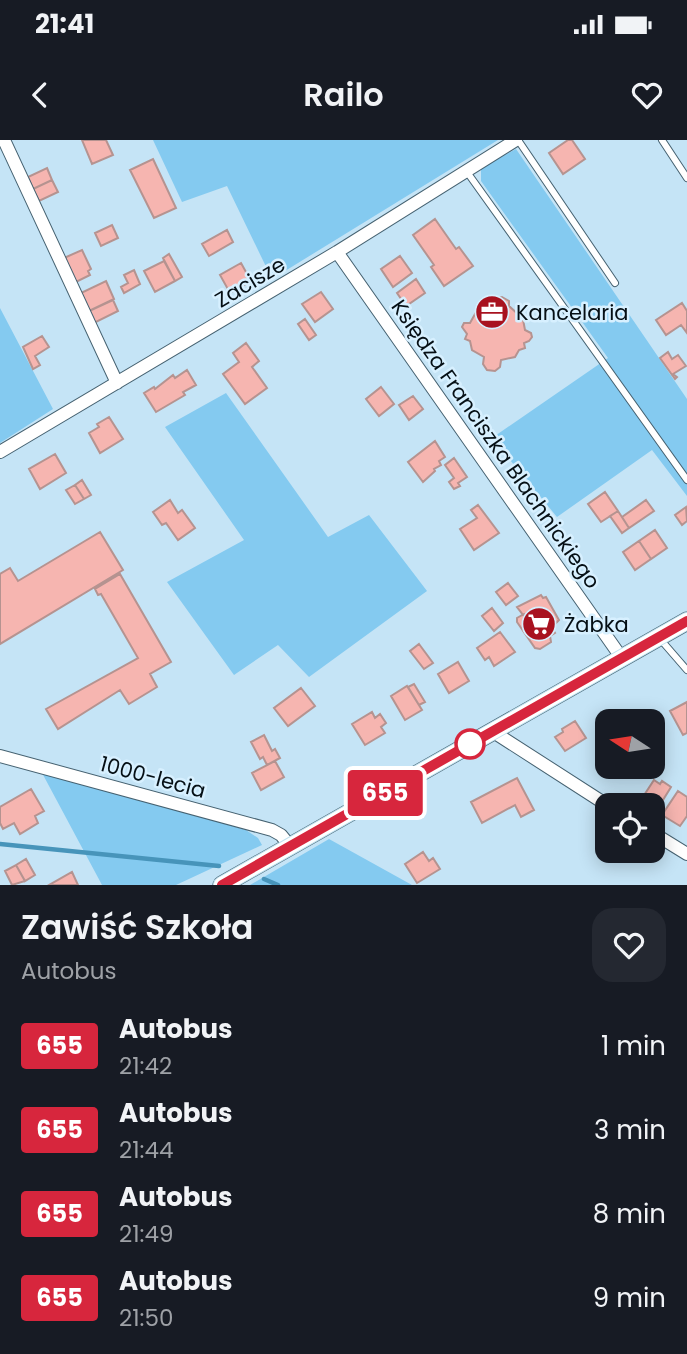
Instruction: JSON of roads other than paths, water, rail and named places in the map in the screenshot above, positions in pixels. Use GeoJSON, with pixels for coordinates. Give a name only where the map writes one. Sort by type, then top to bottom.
{"type":"FeatureCollection","features":[{"type":"Feature","properties":{"kind":"main road"},"geometry":{"type":"LineString","coordinates":[[222,885],[687,621]]}},
{"type":"Feature","properties":{"kind":"street"},"geometry":{"type":"LineString","coordinates":[[4,140],[117,383]]}},
{"type":"Feature","properties":{"kind":"street","name":"Zacisze"},"geometry":{"type":"LineString","coordinates":[[0,452],[337,252],[517,140]]}},
{"type":"Feature","properties":{"kind":"street","name":"Księdza Franciszka Blachnickiego"},"geometry":{"type":"LineString","coordinates":[[337,252],[621,657]]}},
{"type":"Feature","properties":{"kind":"street"},"geometry":{"type":"LineString","coordinates":[[492,731],[595,797]]}},
{"type":"Feature","properties":{"kind":"street","name":"1000-lecia"},"geometry":{"type":"LineString","coordinates":[[0,756],[272,830],[281,835],[290,846]]}},
{"type":"Feature","properties":{"kind":"street"},"geometry":{"type":"LineString","coordinates":[[665,840],[687,854]]}},
{"type":"Feature","properties":{"kind":"lane"},"geometry":{"type":"LineString","coordinates":[[517,140],[615,283]]}},
{"type":"Feature","properties":{"kind":"lane"},"geometry":{"type":"LineString","coordinates":[[662,140],[687,178]]}},
{"type":"Feature","properties":{"kind":"lane"},"geometry":{"type":"LineString","coordinates":[[467,172],[687,480]]}},
{"type":"Feature","properties":{"kind":"lane"},"geometry":{"type":"LineString","coordinates":[[659,637],[687,670]]}},
{"type":"Feature","properties":{"kind":"waterway"},"geometry":{"type":"LineString","coordinates":[[0,844],[219,866]]}},
{"type":"Feature","properties":{"kind":"waterway"},"geometry":{"type":"LineString","coordinates":[[264,879],[278,885]]}},
{"type":"Feature","properties":{"kind":"place","name":"Kancelaria"},"geometry":{"type":"Point","coordinates":[492,312]}},
{"type":"Feature","properties":{"kind":"place","name":"Żabka"},"geometry":{"type":"Point","coordinates":[539,624]}}]}
